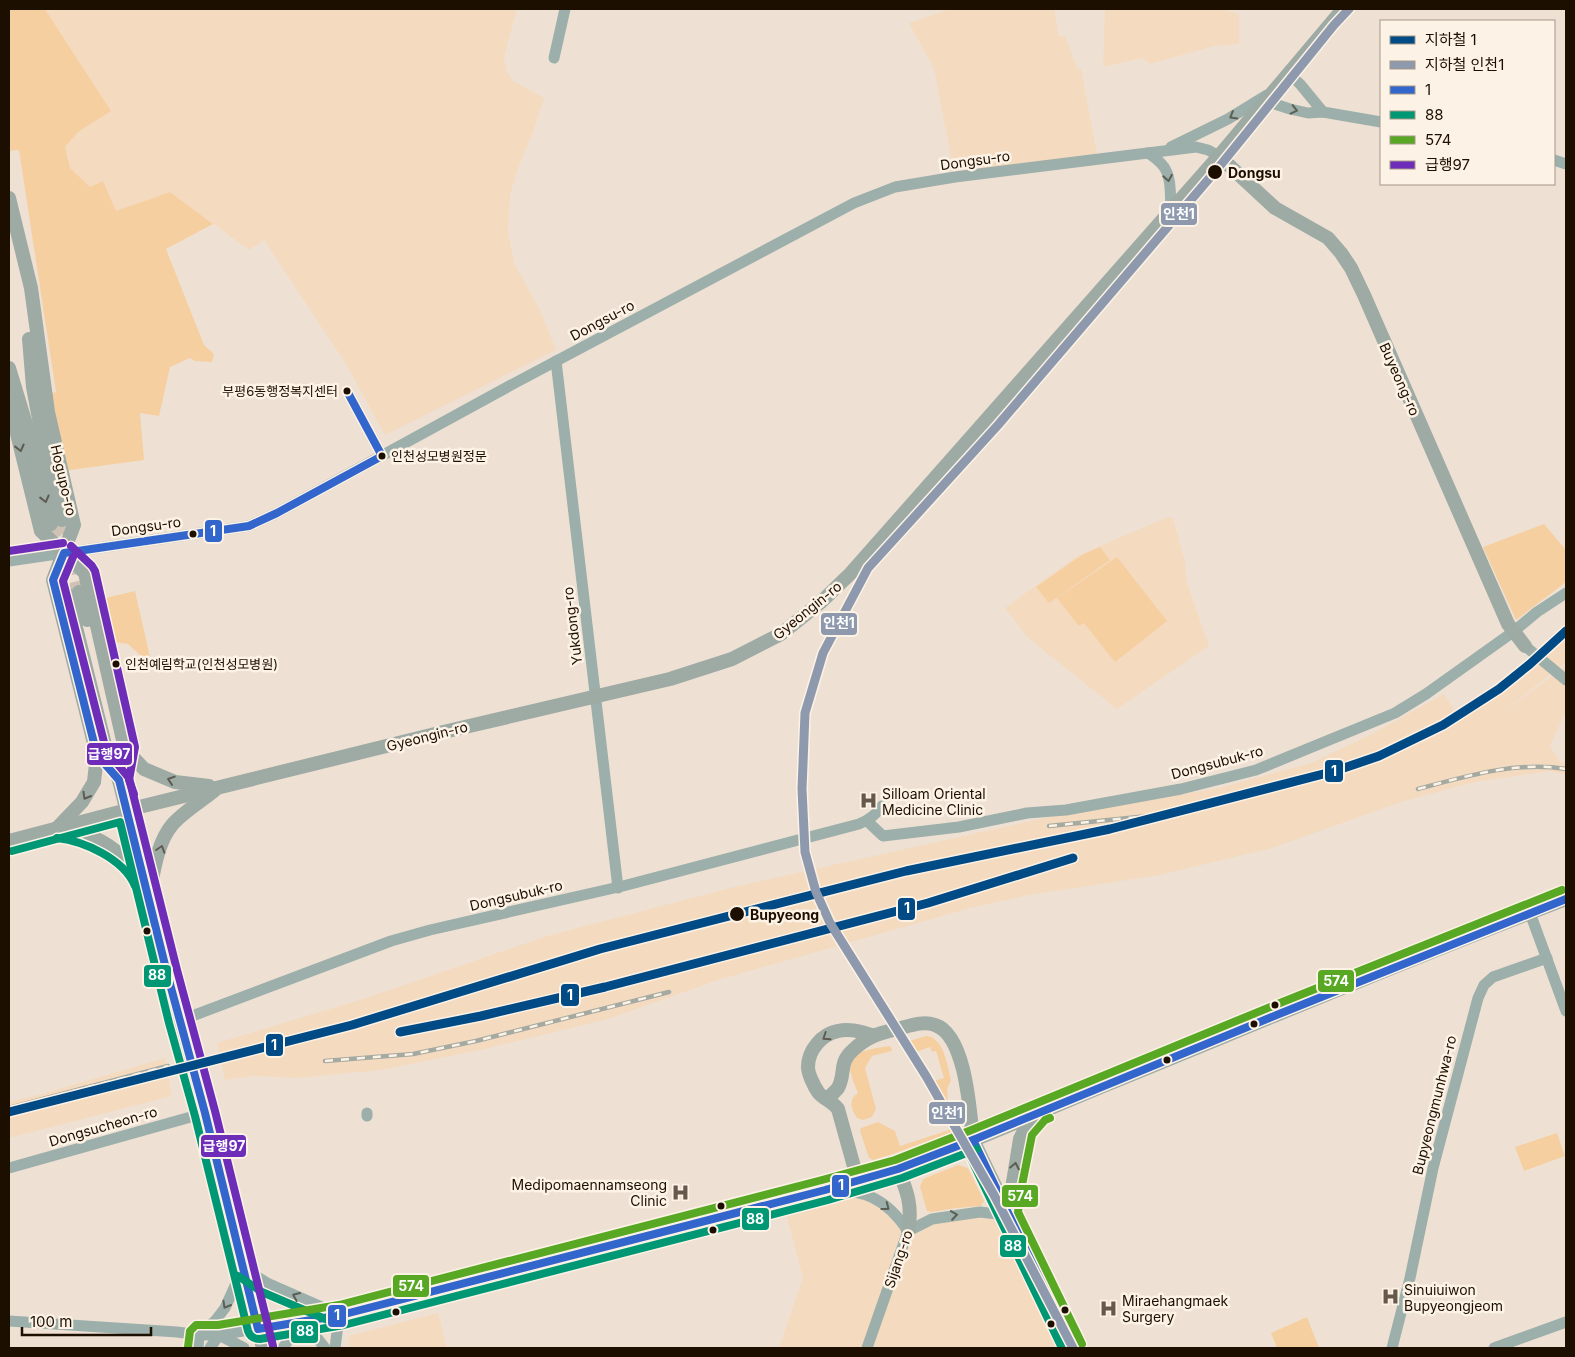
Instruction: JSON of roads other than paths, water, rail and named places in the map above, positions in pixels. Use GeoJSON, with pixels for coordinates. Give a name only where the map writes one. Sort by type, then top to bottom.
{"type":"FeatureCollection","features":[{"type":"Feature","properties":{"kind":"main road","name":"Gyeongin-ro"},"geometry":{"type":"LineString","coordinates":[[9,841],[219,787],[670,679],[732,659],[781,634],[821,602],[851,574],[1219,156],[1344,9]]}},
{"type":"Feature","properties":{"kind":"main road","name":"Buyeong-ro"},"geometry":{"type":"LineString","coordinates":[[1219,156],[1275,208],[1328,238],[1351,268],[1508,624],[1525,646]]}},
{"type":"Feature","properties":{"kind":"main road","name":"Hogupo-ro"},"geometry":{"type":"LineString","coordinates":[[9,198],[31,288],[48,412],[74,525],[53,580],[97,755]]}},
{"type":"Feature","properties":{"kind":"main road","name":"Hogupo-ro"},"geometry":{"type":"LineString","coordinates":[[9,368],[56,522],[33,387],[20,243]]}},
{"type":"Feature","properties":{"kind":"main road"},"geometry":{"type":"LineString","coordinates":[[9,401],[41,531],[85,573],[125,749],[119,780]]}},
{"type":"Feature","properties":{"kind":"main road"},"geometry":{"type":"LineString","coordinates":[[74,594],[119,751],[119,780],[179,1021],[205,1113],[263,1348]]}},
{"type":"Feature","properties":{"kind":"main road"},"geometry":{"type":"LineString","coordinates":[[125,749],[144,769],[175,782],[219,787]]}},
{"type":"Feature","properties":{"kind":"main road"},"geometry":{"type":"LineString","coordinates":[[97,755],[119,780]]}},
{"type":"Feature","properties":{"kind":"main road"},"geometry":{"type":"LineString","coordinates":[[57,828],[82,802],[94,782],[97,755]]}},
{"type":"Feature","properties":{"kind":"main road"},"geometry":{"type":"LineString","coordinates":[[148,896],[157,859],[166,833],[174,823],[219,787]]}},
{"type":"Feature","properties":{"kind":"main road"},"geometry":{"type":"LineString","coordinates":[[57,828],[88,835],[125,857],[143,876]]}},
{"type":"Feature","properties":{"kind":"main road"},"geometry":{"type":"LineString","coordinates":[[872,1035],[840,1030],[831,1033],[818,1043],[812,1051],[808,1067],[819,1094],[834,1104],[840,1115],[858,1181],[898,1169],[973,1140],[1566,899]]}},
{"type":"Feature","properties":{"kind":"main road"},"geometry":{"type":"LineString","coordinates":[[827,1099],[839,1086],[845,1060],[854,1049],[872,1035],[924,1023],[935,1025],[945,1030],[951,1037],[960,1060],[969,1102],[973,1140],[1073,1348]]}},
{"type":"Feature","properties":{"kind":"main road"},"geometry":{"type":"LineString","coordinates":[[1010,1217],[1020,1139],[1027,1125],[1039,1112]]}},
{"type":"Feature","properties":{"kind":"main road","name":"Sijang-ro"},"geometry":{"type":"LineString","coordinates":[[898,1169],[911,1207],[908,1231]]}},
{"type":"Feature","properties":{"kind":"main road"},"geometry":{"type":"LineString","coordinates":[[758,1208],[824,1190]]}},
{"type":"Feature","properties":{"kind":"street"},"geometry":{"type":"LineString","coordinates":[[554,58],[565,9]]}},
{"type":"Feature","properties":{"kind":"street"},"geometry":{"type":"LineString","coordinates":[[1289,74],[1300,84],[1323,112]]}},
{"type":"Feature","properties":{"kind":"street"},"geometry":{"type":"LineString","coordinates":[[1170,211],[1166,169],[1153,153],[1228,119],[1270,96],[1290,109],[1308,113],[1323,112],[1380,122]]}},
{"type":"Feature","properties":{"kind":"street","name":"Dongsu-ro"},"geometry":{"type":"LineString","coordinates":[[9,561],[248,526],[278,514],[556,361],[854,202],[895,187],[957,177],[1196,147],[1208,150],[1219,156]]}},
{"type":"Feature","properties":{"kind":"street","name":"Yukdong-ro"},"geometry":{"type":"LineString","coordinates":[[556,361],[618,888]]}},
{"type":"Feature","properties":{"kind":"street","name":"Dongsubuk-ro"},"geometry":{"type":"LineString","coordinates":[[867,821],[883,836],[960,827],[1027,813],[1066,810],[1181,789],[1256,770],[1395,713],[1426,694],[1513,632],[1537,612],[1566,593]]}},
{"type":"Feature","properties":{"kind":"street"},"geometry":{"type":"LineString","coordinates":[[1525,646],[1566,680]]}},
{"type":"Feature","properties":{"kind":"street","name":"Dongsubuk-ro"},"geometry":{"type":"LineString","coordinates":[[179,1021],[391,941],[618,888],[867,821],[882,806]]}},
{"type":"Feature","properties":{"kind":"street"},"geometry":{"type":"LineString","coordinates":[[1530,913],[1566,1010]]}},
{"type":"Feature","properties":{"kind":"street","name":"Bupyeongmunhwa-ro"},"geometry":{"type":"LineString","coordinates":[[1392,1348],[1433,1168],[1478,998],[1484,985],[1493,977],[1547,958]]}},
{"type":"Feature","properties":{"kind":"street","name":"Dongsucheon-ro"},"geometry":{"type":"LineString","coordinates":[[9,1168],[205,1113]]}},
{"type":"Feature","properties":{"kind":"street"},"geometry":{"type":"LineString","coordinates":[[824,1190],[858,1181]]}},
{"type":"Feature","properties":{"kind":"street"},"geometry":{"type":"LineString","coordinates":[[824,1190],[844,1190],[871,1196],[895,1213],[908,1231],[932,1219],[980,1212],[1010,1217]]}},
{"type":"Feature","properties":{"kind":"street"},"geometry":{"type":"LineString","coordinates":[[9,1321],[199,1335],[258,1329],[341,1315],[758,1208]]}},
{"type":"Feature","properties":{"kind":"street","name":"Sijang-ro"},"geometry":{"type":"LineString","coordinates":[[867,1348],[908,1231]]}},
{"type":"Feature","properties":{"kind":"street"},"geometry":{"type":"LineString","coordinates":[[198,1348],[199,1335],[215,1321],[225,1308],[243,1268],[267,1283],[341,1315]]}},
{"type":"Feature","properties":{"kind":"street"},"geometry":{"type":"LineString","coordinates":[[335,1348],[341,1315]]}},
{"type":"Feature","properties":{"kind":"street"},"geometry":{"type":"LineString","coordinates":[[283,1348],[300,1322]]}},
{"type":"Feature","properties":{"kind":"street"},"geometry":{"type":"LineString","coordinates":[[300,1322],[313,1333],[325,1348]]}},
{"type":"Feature","properties":{"kind":"street"},"geometry":{"type":"LineString","coordinates":[[1494,1348],[1566,1322]]}},
{"type":"Feature","properties":{"kind":"street"},"geometry":{"type":"LineString","coordinates":[[210,1348],[219,1334]]}},
{"type":"Feature","properties":{"kind":"street"},"geometry":{"type":"LineString","coordinates":[[219,1334],[244,1348]]}},
{"type":"Feature","properties":{"kind":"tunnel"},"geometry":{"type":"LineString","coordinates":[[62,520],[79,592]]}},
{"type":"Feature","properties":{"kind":"tunnel"},"geometry":{"type":"LineString","coordinates":[[51,524],[68,595]]}},
{"type":"Feature","properties":{"kind":"railway"},"geometry":{"type":"LineString","coordinates":[[1418,789],[1510,768],[1547,767],[1566,769]]}},
{"type":"Feature","properties":{"kind":"railway"},"geometry":{"type":"LineString","coordinates":[[1049,826],[1148,816],[1201,807]]}},
{"type":"Feature","properties":{"kind":"railway"},"geometry":{"type":"LineString","coordinates":[[325,1061],[413,1054],[476,1041],[669,992]]}},
{"type":"Feature","properties":{"kind":"railway"},"geometry":{"type":"LineString","coordinates":[[9,1108],[168,1066]]}},
{"type":"Feature","properties":{"kind":"metro line","name":"인천1"},"geometry":{"type":"LineString","coordinates":[[1073,1348],[994,1195],[926,1076],[830,923],[816,892],[805,852],[802,789],[805,713],[823,653],[868,568],[998,425],[1219,167],[1349,9]]}},
{"type":"Feature","properties":{"kind":"metro line","name":"1"},"geometry":{"type":"LineString","coordinates":[[9,1112],[352,1025],[600,949],[906,871],[1110,829],[1335,771],[1379,756],[1443,725],[1499,689],[1566,631]]}},
{"type":"Feature","properties":{"kind":"metro line","name":"1"},"geometry":{"type":"LineString","coordinates":[[400,1032],[481,1016],[605,987],[928,903],[1073,858]]}},
{"type":"Feature","properties":{"kind":"place","name":"Dongsu"},"geometry":{"type":"Point","coordinates":[1215,172]}},
{"type":"Feature","properties":{"kind":"place","name":"부평6동행정복지센터"},"geometry":{"type":"Point","coordinates":[347,391]}},
{"type":"Feature","properties":{"kind":"place","name":"인천성모병원정문"},"geometry":{"type":"Point","coordinates":[382,456]}},
{"type":"Feature","properties":{"kind":"place","name":"인천예림학교(인천성모병원)"},"geometry":{"type":"Point","coordinates":[116,664]}},
{"type":"Feature","properties":{"kind":"place","name":"Silloam Oriental Medicine Clinic"},"geometry":{"type":"Point","coordinates":[868,801]}},
{"type":"Feature","properties":{"kind":"place","name":"Bupyeong"},"geometry":{"type":"Point","coordinates":[737,914]}},
{"type":"Feature","properties":{"kind":"place","name":"Medipomaennamseong Clinic"},"geometry":{"type":"Point","coordinates":[681,1192]}},
{"type":"Feature","properties":{"kind":"place","name":"Sinuiuiwon Bupyeongjeom"},"geometry":{"type":"Point","coordinates":[1390,1297]}},
{"type":"Feature","properties":{"kind":"place","name":"Miraehangmaek Surgery"},"geometry":{"type":"Point","coordinates":[1108,1308]}}]}
